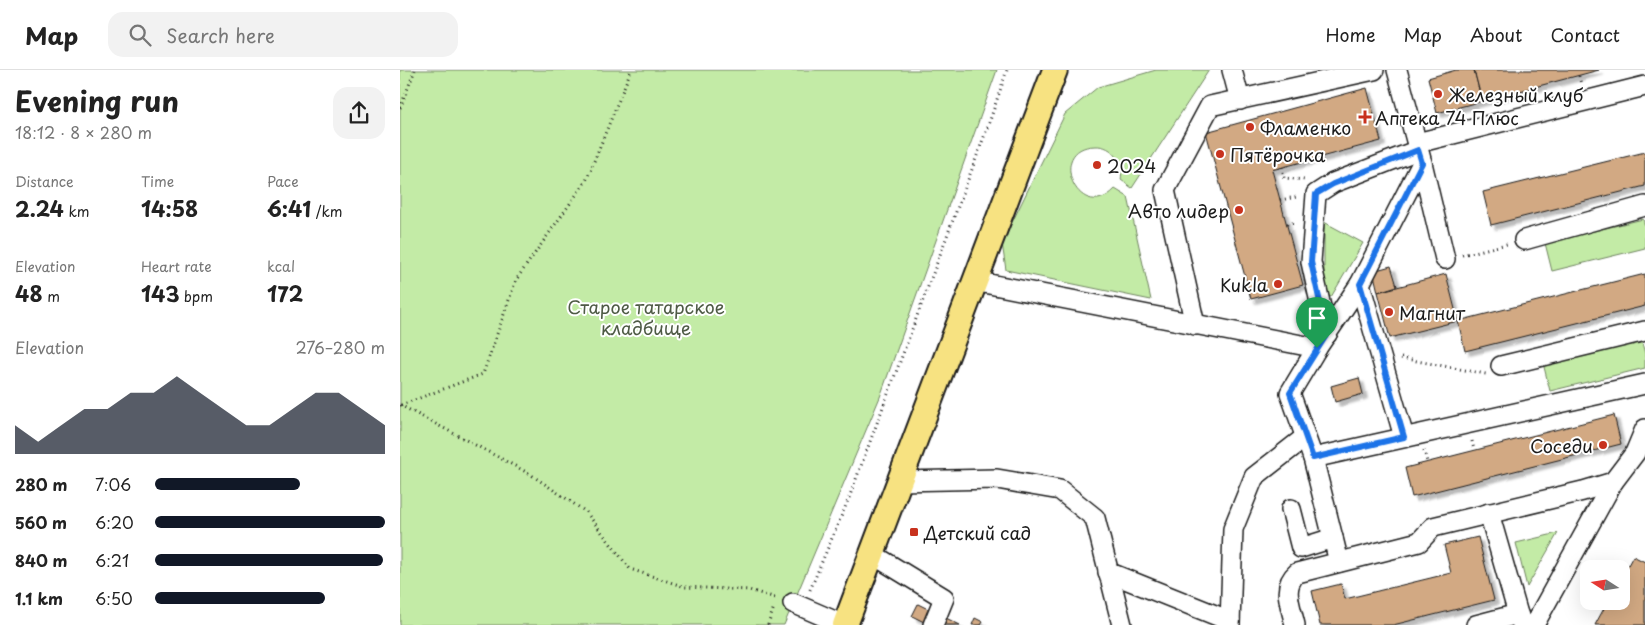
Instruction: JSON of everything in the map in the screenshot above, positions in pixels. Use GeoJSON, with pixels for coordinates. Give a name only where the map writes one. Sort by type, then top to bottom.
{"type":"FeatureCollection","features":[{"type":"Feature","properties":{"kind":"main road"},"geometry":{"type":"LineString","coordinates":[[845,625],[1055,70]]}},
{"type":"Feature","properties":{"kind":"street"},"geometry":{"type":"LineString","coordinates":[[1232,70],[1240,100]]}},
{"type":"Feature","properties":{"kind":"street"},"geometry":{"type":"LineString","coordinates":[[1195,325],[1165,190],[1210,106],[1374,70]]}},
{"type":"Feature","properties":{"kind":"street"},"geometry":{"type":"LineString","coordinates":[[1397,70],[1445,259]]}},
{"type":"Feature","properties":{"kind":"street"},"geometry":{"type":"LineString","coordinates":[[1322,341],[1311,262],[1316,194],[1333,184],[1419,152],[1645,86]]}},
{"type":"Feature","properties":{"kind":"street"},"geometry":{"type":"LineString","coordinates":[[1339,562],[1313,458],[1304,438],[1290,393],[1360,284],[1419,152]]}},
{"type":"Feature","properties":{"kind":"street"},"geometry":{"type":"LineString","coordinates":[[1524,240],[1645,206]]}},
{"type":"Feature","properties":{"kind":"street"},"geometry":{"type":"LineString","coordinates":[[974,282],[1195,325],[1322,341]]}},
{"type":"Feature","properties":{"kind":"street"},"geometry":{"type":"LineString","coordinates":[[1360,284],[1404,437]]}},
{"type":"Feature","properties":{"kind":"street"},"geometry":{"type":"LineString","coordinates":[[1501,366],[1645,331]]}},
{"type":"Feature","properties":{"kind":"street"},"geometry":{"type":"LineString","coordinates":[[1313,458],[1645,384]]}},
{"type":"Feature","properties":{"kind":"street"},"geometry":{"type":"LineString","coordinates":[[1534,625],[1613,482],[1635,453],[1645,429]]}},
{"type":"Feature","properties":{"kind":"street"},"geometry":{"type":"LineString","coordinates":[[1108,572],[1230,623],[1233,529],[1254,477],[1304,438]]}},
{"type":"Feature","properties":{"kind":"street"},"geometry":{"type":"LineString","coordinates":[[900,481],[997,479],[1060,490],[1095,518],[1122,625]]}},
{"type":"Feature","properties":{"kind":"street"},"geometry":{"type":"LineString","coordinates":[[1295,625],[1287,591],[1290,579],[1298,572],[1419,542],[1433,527],[1583,492],[1613,482]]}},
{"type":"Feature","properties":{"kind":"street"},"geometry":{"type":"LineString","coordinates":[[1291,509],[1301,548],[1333,538]]}},
{"type":"Feature","properties":{"kind":"street"},"geometry":{"type":"LineString","coordinates":[[1476,625],[1522,620],[1489,513]]}},
{"type":"Feature","properties":{"kind":"street"},"geometry":{"type":"LineString","coordinates":[[872,554],[944,598],[933,625]]}},
{"type":"Feature","properties":{"kind":"street"},"geometry":{"type":"LineString","coordinates":[[798,605],[845,625]]}},
{"type":"Feature","properties":{"kind":"path"},"geometry":{"type":"LineString","coordinates":[[400,108],[415,70]]}},
{"type":"Feature","properties":{"kind":"path"},"geometry":{"type":"LineString","coordinates":[[400,405],[483,374],[516,280],[586,181],[631,70]]}},
{"type":"Feature","properties":{"kind":"path"},"geometry":{"type":"LineString","coordinates":[[798,605],[849,498],[987,129],[1007,70]]}},
{"type":"Feature","properties":{"kind":"path"},"geometry":{"type":"LineString","coordinates":[[1445,259],[1524,240]]}},
{"type":"Feature","properties":{"kind":"path"},"geometry":{"type":"LineString","coordinates":[[1380,354],[1484,374],[1501,366]]}},
{"type":"Feature","properties":{"kind":"path"},"geometry":{"type":"LineString","coordinates":[[400,405],[530,474],[586,512],[630,569],[685,587],[749,590],[778,598],[768,625]]}},
{"type":"Feature","properties":{"kind":"green space","name":"Старое татарское кладбище"},"geometry":{"type":"Polygon","coordinates":[[[400,70],[997,70],[880,397],[784,625],[400,625],[400,70]]]}},
{"type":"Feature","properties":{"kind":"green space"},"geometry":{"type":"Polygon","coordinates":[[[1156,70],[1209,70],[1132,188],[1121,180],[1121,167],[1116,156],[1108,148],[1102,146],[1080,150],[1072,158],[1070,170],[1073,182],[1080,192],[1090,198],[1102,198],[1115,189],[1128,197],[1151,300],[1006,270],[1002,243],[1065,114],[1098,87],[1156,70]]]}},
{"type":"Feature","properties":{"kind":"green space"},"geometry":{"type":"Polygon","coordinates":[[[1643,219],[1645,226],[1645,248],[1552,271],[1545,243],[1643,219]]]}},
{"type":"Feature","properties":{"kind":"green space"},"geometry":{"type":"Polygon","coordinates":[[[1324,222],[1363,243],[1331,297],[1324,294],[1324,222]]]}},
{"type":"Feature","properties":{"kind":"green space"},"geometry":{"type":"Polygon","coordinates":[[[1641,339],[1645,354],[1645,368],[1550,391],[1543,363],[1641,339]]]}},
{"type":"Feature","properties":{"kind":"green space"},"geometry":{"type":"Polygon","coordinates":[[[1558,533],[1527,587],[1516,543],[1558,533]]]}},
{"type":"Feature","properties":{"kind":"building"},"geometry":{"type":"Polygon","coordinates":[[[1456,70],[1474,70],[1482,101],[1437,113],[1428,78],[1456,70]]]}},
{"type":"Feature","properties":{"kind":"building"},"geometry":{"type":"Polygon","coordinates":[[[1474,70],[1599,70],[1482,101],[1474,70]]]}},
{"type":"Feature","properties":{"kind":"building"},"geometry":{"type":"Polygon","coordinates":[[[1367,88],[1381,141],[1272,170],[1303,285],[1251,299],[1206,132],[1367,88]]]}},
{"type":"Feature","properties":{"kind":"building"},"geometry":{"type":"Polygon","coordinates":[[[1645,152],[1645,186],[1491,225],[1483,192],[1645,152]]]}},
{"type":"Feature","properties":{"kind":"building"},"geometry":{"type":"Polygon","coordinates":[[[1391,266],[1397,286],[1378,292],[1373,271],[1391,266]]]}},
{"type":"Feature","properties":{"kind":"building"},"geometry":{"type":"Polygon","coordinates":[[[1446,274],[1458,321],[1390,338],[1378,292],[1446,274]]]}},
{"type":"Feature","properties":{"kind":"building"},"geometry":{"type":"Polygon","coordinates":[[[1645,274],[1645,306],[1465,351],[1458,321],[1645,274]]]}},
{"type":"Feature","properties":{"kind":"building"},"geometry":{"type":"Polygon","coordinates":[[[1359,378],[1363,394],[1335,402],[1331,386],[1359,378]]]}},
{"type":"Feature","properties":{"kind":"building"},"geometry":{"type":"Polygon","coordinates":[[[1614,415],[1621,444],[1412,497],[1405,468],[1614,415]]]}},
{"type":"Feature","properties":{"kind":"building"},"geometry":{"type":"Polygon","coordinates":[[[1478,537],[1494,600],[1393,625],[1320,625],[1312,591],[1341,584],[1345,599],[1451,573],[1444,545],[1478,537]]]}},
{"type":"Feature","properties":{"kind":"building"},"geometry":{"type":"Polygon","coordinates":[[[1633,556],[1645,562],[1645,625],[1595,625],[1603,610],[1630,610],[1630,562],[1633,556]]]}},
{"type":"Feature","properties":{"kind":"building"},"geometry":{"type":"Polygon","coordinates":[[[918,604],[960,625],[930,625],[912,616],[918,604]]]}},
{"type":"Feature","properties":{"kind":"building"},"geometry":{"type":"Polygon","coordinates":[[[975,618],[983,622],[981,625],[972,625],[975,618]]]}},
{"type":"Feature","properties":{"kind":"place","name":"Железный клуб"},"geometry":{"type":"Point","coordinates":[1438,94]}},
{"type":"Feature","properties":{"kind":"place","name":"Аптека 74 Плюс"},"geometry":{"type":"Point","coordinates":[1365,117]}},
{"type":"Feature","properties":{"kind":"place","name":"Фламенко"},"geometry":{"type":"Point","coordinates":[1250,127]}},
{"type":"Feature","properties":{"kind":"place","name":"Пятёрочка"},"geometry":{"type":"Point","coordinates":[1220,154]}},
{"type":"Feature","properties":{"kind":"place","name":"2024"},"geometry":{"type":"Point","coordinates":[1097,165]}},
{"type":"Feature","properties":{"kind":"place","name":"Авто лидер"},"geometry":{"type":"Point","coordinates":[1239,210]}},
{"type":"Feature","properties":{"kind":"place","name":"Kukla"},"geometry":{"type":"Point","coordinates":[1278,284]}},
{"type":"Feature","properties":{"kind":"place","name":"Магнит"},"geometry":{"type":"Point","coordinates":[1389,312]}},
{"type":"Feature","properties":{"kind":"place","name":"Соседи"},"geometry":{"type":"Point","coordinates":[1603,445]}},
{"type":"Feature","properties":{"kind":"place","name":"Детский сад"},"geometry":{"type":"Point","coordinates":[914,532]}},
{"type":"Feature","properties":{"kind":"route"},"geometry":{"type":"LineString","coordinates":[[1418,150],[1422,163],[1360,284],[1404,437],[1313,458],[1304,438],[1290,393],[1317,348],[1327,334],[1311,262],[1316,194],[1333,184],[1418,150]]}}]}
